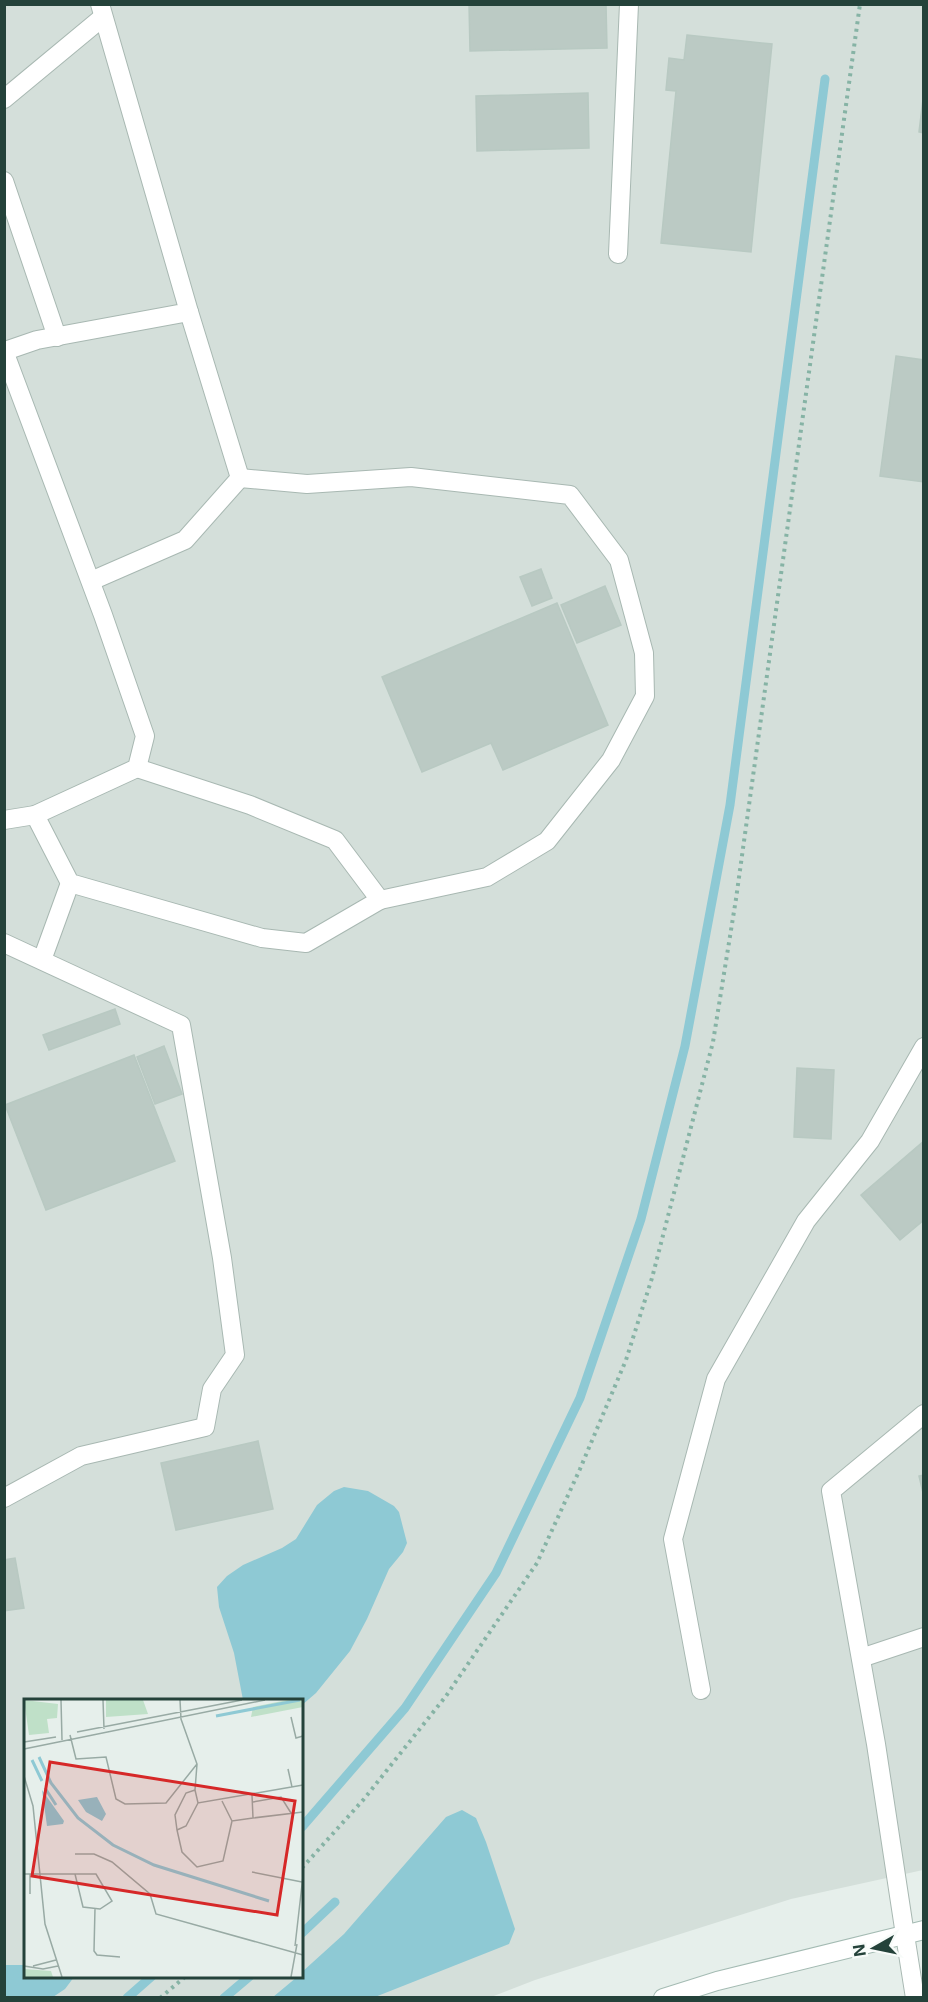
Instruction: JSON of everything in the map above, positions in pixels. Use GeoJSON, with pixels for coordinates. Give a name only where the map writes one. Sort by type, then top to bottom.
{"type":"FeatureCollection","features":[{"type":"Feature","properties":{"kind":"street"},"geometry":{"type":"LineString","coordinates":[[618,254],[629,4]]}},
{"type":"Feature","properties":{"kind":"street"},"geometry":{"type":"LineString","coordinates":[[4,99],[102,11],[189,312],[240,478]]}},
{"type":"Feature","properties":{"kind":"street"},"geometry":{"type":"LineString","coordinates":[[4,181],[57,337]]}},
{"type":"Feature","properties":{"kind":"street"},"geometry":{"type":"LineString","coordinates":[[136,768],[145,736],[91,581],[5,351],[37,340],[189,312]]}},
{"type":"Feature","properties":{"kind":"street"},"geometry":{"type":"LineString","coordinates":[[35,815],[70,883],[262,938],[306,943],[380,900],[487,877],[547,841],[611,760],[645,696],[644,653],[619,560],[570,495],[411,477],[307,484],[240,478]]}},
{"type":"Feature","properties":{"kind":"street"},"geometry":{"type":"LineString","coordinates":[[91,581],[185,540],[240,478]]}},
{"type":"Feature","properties":{"kind":"street"},"geometry":{"type":"LineString","coordinates":[[4,820],[35,815],[136,768],[250,805],[335,840],[380,900]]}},
{"type":"Feature","properties":{"kind":"street"},"geometry":{"type":"LineString","coordinates":[[42,960],[70,883]]}},
{"type":"Feature","properties":{"kind":"street"},"geometry":{"type":"LineString","coordinates":[[4,943],[181,1025],[222,1258],[235,1355],[212,1389],[206,1427],[81,1456],[4,1498]]}},
{"type":"Feature","properties":{"kind":"street"},"geometry":{"type":"LineString","coordinates":[[701,1690],[674,1539],[717,1379],[806,1221],[870,1141],[924,1047]]}},
{"type":"Feature","properties":{"kind":"street"},"geometry":{"type":"LineString","coordinates":[[915,1998],[876,1743],[831,1491],[924,1414]]}},
{"type":"Feature","properties":{"kind":"street"},"geometry":{"type":"LineString","coordinates":[[861,1658],[924,1637]]}},
{"type":"Feature","properties":{"kind":"street"},"geometry":{"type":"LineString","coordinates":[[665,1997],[924,1930]]}},
{"type":"Feature","properties":{"kind":"path"},"geometry":{"type":"LineString","coordinates":[[303,1867],[364,1799],[446,1695],[537,1563],[626,1360],[652,1278],[712,1042],[735,910],[860,4]]}},
{"type":"Feature","properties":{"kind":"path"},"geometry":{"type":"LineString","coordinates":[[160,1998],[185,1978]]}},
{"type":"Feature","properties":{"kind":"shaded area"},"geometry":{"type":"Polygon","coordinates":[[[5,5],[923,5],[923,1870],[791,1899],[535,1980],[491,1997],[5,1998],[5,5]]]}},
{"type":"Feature","properties":{"kind":"water"},"geometry":{"type":"Polygon","coordinates":[[[344,1487],[368,1491],[394,1506],[399,1512],[407,1543],[403,1552],[389,1569],[350,1651],[316,1693],[303,1704],[303,1699],[243,1699],[234,1653],[219,1607],[217,1587],[227,1576],[243,1565],[282,1548],[296,1539],[317,1505],[334,1491],[344,1487]]]}},
{"type":"Feature","properties":{"kind":"water"},"geometry":{"type":"Polygon","coordinates":[[[462,1810],[476,1818],[515,1929],[509,1944],[375,1997],[273,1997],[296,1978],[303,1978],[303,1971],[344,1934],[446,1817],[462,1810]]]}},
{"type":"Feature","properties":{"kind":"water"},"geometry":{"type":"Polygon","coordinates":[[[5,1965],[24,1965],[24,1978],[73,1978],[65,1989],[53,1997],[5,1997],[5,1965]]]}},
{"type":"Feature","properties":{"kind":"building"},"geometry":{"type":"Polygon","coordinates":[[[469,4],[606,4],[607,48],[470,51],[469,4]]]}},
{"type":"Feature","properties":{"kind":"building"},"geometry":{"type":"Polygon","coordinates":[[[687,35],[772,44],[751,252],[661,243],[676,91],[666,90],[669,58],[684,60],[687,35]]]}},
{"type":"Feature","properties":{"kind":"building"},"geometry":{"type":"Polygon","coordinates":[[[924,91],[924,133],[919,132],[924,91]]]}},
{"type":"Feature","properties":{"kind":"building"},"geometry":{"type":"Polygon","coordinates":[[[588,93],[589,148],[477,151],[476,96],[588,93]]]}},
{"type":"Feature","properties":{"kind":"building"},"geometry":{"type":"Polygon","coordinates":[[[896,356],[924,360],[924,482],[880,476],[896,356]]]}},
{"type":"Feature","properties":{"kind":"building"},"geometry":{"type":"Polygon","coordinates":[[[541,569],[552,598],[532,606],[520,577],[541,569]]]}},
{"type":"Feature","properties":{"kind":"building"},"geometry":{"type":"Polygon","coordinates":[[[605,586],[621,625],[577,643],[561,605],[605,586]]]}},
{"type":"Feature","properties":{"kind":"building"},"geometry":{"type":"Polygon","coordinates":[[[557,603],[608,725],[503,770],[491,743],[422,772],[382,677],[557,603]]]}},
{"type":"Feature","properties":{"kind":"building"},"geometry":{"type":"Polygon","coordinates":[[[115,1009],[120,1024],[49,1050],[43,1035],[115,1009]]]}},
{"type":"Feature","properties":{"kind":"building"},"geometry":{"type":"Polygon","coordinates":[[[164,1046],[182,1094],[155,1104],[137,1057],[164,1046]]]}},
{"type":"Feature","properties":{"kind":"building"},"geometry":{"type":"Polygon","coordinates":[[[134,1055],[175,1161],[46,1210],[5,1105],[134,1055]]]}},
{"type":"Feature","properties":{"kind":"building"},"geometry":{"type":"Polygon","coordinates":[[[797,1068],[834,1070],[831,1139],[794,1137],[797,1068]]]}},
{"type":"Feature","properties":{"kind":"building"},"geometry":{"type":"Polygon","coordinates":[[[924,1141],[924,1220],[900,1240],[861,1195],[924,1141]]]}},
{"type":"Feature","properties":{"kind":"building"},"geometry":{"type":"Polygon","coordinates":[[[258,1441],[273,1509],[176,1530],[161,1463],[258,1441]]]}},
{"type":"Feature","properties":{"kind":"building"},"geometry":{"type":"Polygon","coordinates":[[[924,1475],[924,1497],[919,1476],[924,1475]]]}},
{"type":"Feature","properties":{"kind":"building"},"geometry":{"type":"Polygon","coordinates":[[[15,1558],[24,1608],[4,1611],[4,1560],[15,1558]]]}},
{"type":"Feature","properties":{"kind":"waterway"},"geometry":{"type":"LineString","coordinates":[[303,1826],[405,1708],[496,1573],[580,1398],[641,1219],[685,1046],[730,805],[825,79]]}},
{"type":"Feature","properties":{"kind":"waterway"},"geometry":{"type":"LineString","coordinates":[[303,1932],[335,1902]]}},
{"type":"Feature","properties":{"kind":"waterway"},"geometry":{"type":"LineString","coordinates":[[127,1998],[150,1978]]}},
{"type":"Feature","properties":{"kind":"waterway"},"geometry":{"type":"LineString","coordinates":[[224,1998],[248,1978]]}}]}
